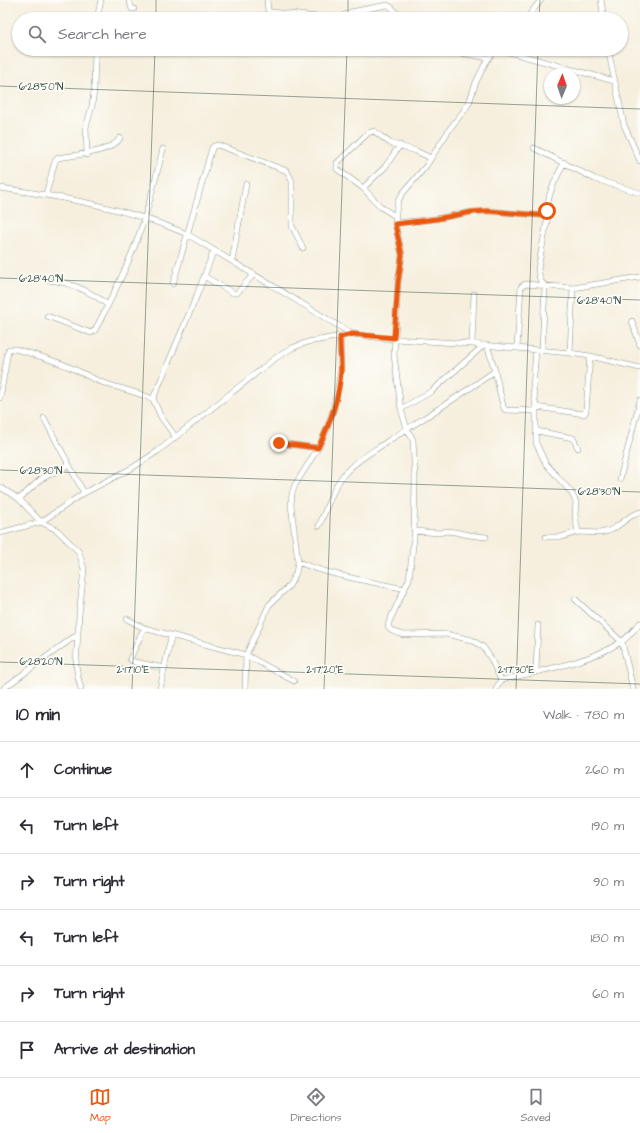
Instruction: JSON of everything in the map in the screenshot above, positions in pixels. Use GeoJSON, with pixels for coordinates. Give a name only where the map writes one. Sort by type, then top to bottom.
{"type":"FeatureCollection","features":[{"type":"Feature","properties":{"kind":"street"},"geometry":{"type":"LineString","coordinates":[[98,12],[101,0]]}},
{"type":"Feature","properties":{"kind":"street"},"geometry":{"type":"LineString","coordinates":[[129,0],[132,9],[134,9]]}},
{"type":"Feature","properties":{"kind":"street"},"geometry":{"type":"LineString","coordinates":[[267,0],[267,8],[268,11],[271,12]]}},
{"type":"Feature","properties":{"kind":"street"},"geometry":{"type":"LineString","coordinates":[[532,12],[541,0]]}},
{"type":"Feature","properties":{"kind":"street"},"geometry":{"type":"LineString","coordinates":[[602,0],[603,12]]}},
{"type":"Feature","properties":{"kind":"street"},"geometry":{"type":"LineString","coordinates":[[351,12],[387,5],[396,12]]}},
{"type":"Feature","properties":{"kind":"street"},"geometry":{"type":"LineString","coordinates":[[87,155],[86,127],[92,106],[94,91],[95,56]]}},
{"type":"Feature","properties":{"kind":"street"},"geometry":{"type":"LineString","coordinates":[[477,56],[488,58],[476,82],[469,103],[431,158],[400,197],[395,216],[395,224],[402,255],[398,283],[394,338],[395,370],[401,409],[414,445],[415,479],[414,531],[409,579],[388,622],[390,629],[403,635],[446,634],[472,640],[483,647],[487,652],[501,680]]}},
{"type":"Feature","properties":{"kind":"street"},"geometry":{"type":"LineString","coordinates":[[523,56],[614,81]]}},
{"type":"Feature","properties":{"kind":"street"},"geometry":{"type":"LineString","coordinates":[[609,56],[624,125],[640,161]]}},
{"type":"Feature","properties":{"kind":"street"},"geometry":{"type":"LineString","coordinates":[[395,216],[381,207],[363,188],[337,169],[337,163],[371,131],[374,131],[390,143],[400,145],[431,158]]}},
{"type":"Feature","properties":{"kind":"street"},"geometry":{"type":"LineString","coordinates":[[46,194],[55,161],[58,158],[87,155],[113,145],[118,142],[120,138]]}},
{"type":"Feature","properties":{"kind":"street"},"geometry":{"type":"LineString","coordinates":[[173,284],[212,148],[214,146],[218,145],[287,171],[292,181],[292,226],[303,248]]}},
{"type":"Feature","properties":{"kind":"street"},"geometry":{"type":"LineString","coordinates":[[363,188],[385,167],[400,145]]}},
{"type":"Feature","properties":{"kind":"street"},"geometry":{"type":"LineString","coordinates":[[534,148],[595,179],[640,193]]}},
{"type":"Feature","properties":{"kind":"street"},"geometry":{"type":"LineString","coordinates":[[47,316],[91,333],[95,330],[133,250],[144,218],[163,149]]}},
{"type":"Feature","properties":{"kind":"street"},"geometry":{"type":"LineString","coordinates":[[564,162],[549,195],[546,208],[548,216],[538,269],[540,280],[545,286],[539,350],[533,388],[536,409],[536,443],[546,464],[572,492],[576,502],[575,515],[578,532]]}},
{"type":"Feature","properties":{"kind":"street"},"geometry":{"type":"LineString","coordinates":[[232,261],[246,184]]}},
{"type":"Feature","properties":{"kind":"street"},"geometry":{"type":"LineString","coordinates":[[0,188],[46,194],[88,202],[144,218],[187,234],[352,334]]}},
{"type":"Feature","properties":{"kind":"street"},"geometry":{"type":"LineString","coordinates":[[395,224],[436,219],[472,212],[488,211],[548,216]]}},
{"type":"Feature","properties":{"kind":"street"},"geometry":{"type":"LineString","coordinates":[[153,399],[197,296],[214,250]]}},
{"type":"Feature","properties":{"kind":"street"},"geometry":{"type":"LineString","coordinates":[[204,276],[237,293],[254,274]]}},
{"type":"Feature","properties":{"kind":"street"},"geometry":{"type":"LineString","coordinates":[[516,348],[520,287],[525,284],[573,288],[640,277]]}},
{"type":"Feature","properties":{"kind":"street"},"geometry":{"type":"LineString","coordinates":[[48,280],[62,281],[77,287],[108,305]]}},
{"type":"Feature","properties":{"kind":"street"},"geometry":{"type":"LineString","coordinates":[[570,353],[573,288]]}},
{"type":"Feature","properties":{"kind":"street"},"geometry":{"type":"LineString","coordinates":[[472,344],[474,294]]}},
{"type":"Feature","properties":{"kind":"street"},"geometry":{"type":"LineString","coordinates":[[632,321],[640,346]]}},
{"type":"Feature","properties":{"kind":"street"},"geometry":{"type":"LineString","coordinates":[[0,533],[41,522],[84,493],[132,468],[158,451],[274,359],[292,348],[308,342],[352,334],[570,353],[590,356],[640,368]]}},
{"type":"Feature","properties":{"kind":"street"},"geometry":{"type":"LineString","coordinates":[[247,688],[246,655],[269,605],[294,580],[298,562],[290,505],[292,493],[295,485],[326,432],[338,393],[341,371],[340,337]]}},
{"type":"Feature","properties":{"kind":"street"},"geometry":{"type":"LineString","coordinates":[[401,409],[432,391],[486,345]]}},
{"type":"Feature","properties":{"kind":"street"},"geometry":{"type":"LineString","coordinates":[[486,345],[495,371],[505,410],[536,409],[584,414],[586,411],[590,356]]}},
{"type":"Feature","properties":{"kind":"street"},"geometry":{"type":"LineString","coordinates":[[0,398],[10,349],[15,349],[49,359],[116,388],[134,392],[153,399],[161,417],[175,436]]}},
{"type":"Feature","properties":{"kind":"street"},"geometry":{"type":"LineString","coordinates":[[319,526],[340,480],[347,470],[495,371]]}},
{"type":"Feature","properties":{"kind":"street"},"geometry":{"type":"LineString","coordinates":[[620,479],[640,400]]}},
{"type":"Feature","properties":{"kind":"street"},"geometry":{"type":"LineString","coordinates":[[44,418],[84,493]]}},
{"type":"Feature","properties":{"kind":"street"},"geometry":{"type":"LineString","coordinates":[[537,431],[573,438],[578,448]]}},
{"type":"Feature","properties":{"kind":"street"},"geometry":{"type":"LineString","coordinates":[[279,443],[318,448]]}},
{"type":"Feature","properties":{"kind":"street"},"geometry":{"type":"LineString","coordinates":[[19,499],[41,479],[68,465]]}},
{"type":"Feature","properties":{"kind":"street"},"geometry":{"type":"LineString","coordinates":[[0,486],[19,499],[41,522],[57,530],[79,552],[83,561],[84,568],[76,666],[81,689]]}},
{"type":"Feature","properties":{"kind":"street"},"geometry":{"type":"LineString","coordinates":[[546,537],[561,537],[578,532],[599,533],[609,531],[631,516],[640,512]]}},
{"type":"Feature","properties":{"kind":"street"},"geometry":{"type":"LineString","coordinates":[[414,531],[440,533],[446,531],[486,536]]}},
{"type":"Feature","properties":{"kind":"street"},"geometry":{"type":"LineString","coordinates":[[298,562],[338,576],[404,589]]}},
{"type":"Feature","properties":{"kind":"street"},"geometry":{"type":"LineString","coordinates":[[575,599],[622,642],[633,689]]}},
{"type":"Feature","properties":{"kind":"street"},"geometry":{"type":"LineString","coordinates":[[128,619],[144,628],[171,637],[246,655],[294,681]]}},
{"type":"Feature","properties":{"kind":"street"},"geometry":{"type":"LineString","coordinates":[[496,689],[501,680],[582,659],[622,642],[640,622]]}},
{"type":"Feature","properties":{"kind":"street"},"geometry":{"type":"LineString","coordinates":[[536,672],[538,625]]}},
{"type":"Feature","properties":{"kind":"street"},"geometry":{"type":"LineString","coordinates":[[144,628],[130,659],[134,662],[165,668]]}},
{"type":"Feature","properties":{"kind":"street"},"geometry":{"type":"LineString","coordinates":[[4,689],[78,634]]}},
{"type":"Feature","properties":{"kind":"street"},"geometry":{"type":"LineString","coordinates":[[160,689],[171,637]]}},
{"type":"Feature","properties":{"kind":"route"},"geometry":{"type":"LineString","coordinates":[[279,443],[318,448],[326,432],[338,393],[341,371],[340,337],[352,334],[381,338],[394,338],[398,283],[402,255],[395,224],[436,219],[472,212],[510,212],[548,216],[547,211]]}}]}
